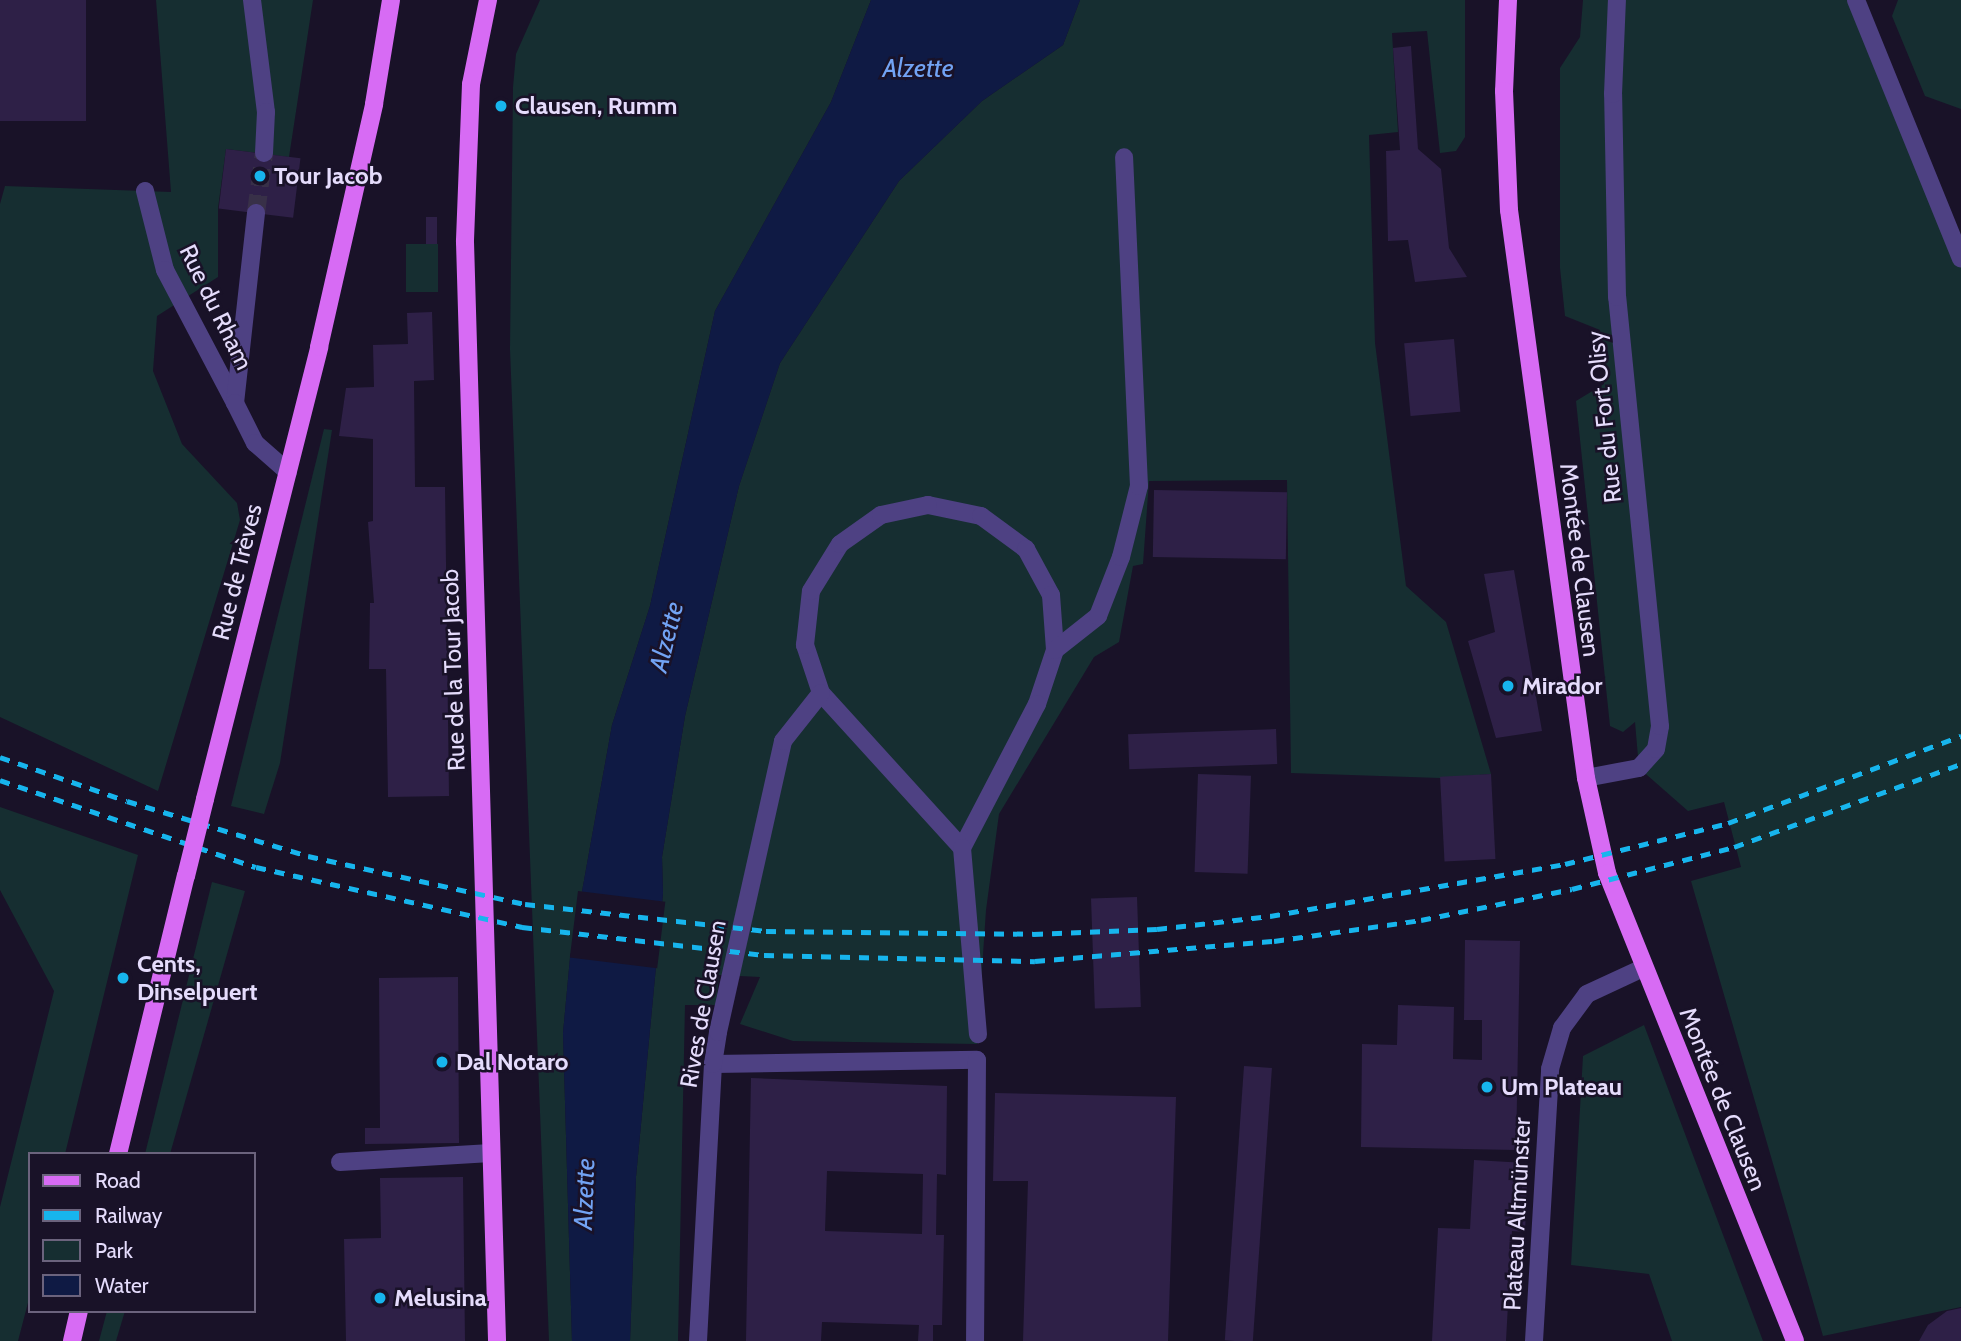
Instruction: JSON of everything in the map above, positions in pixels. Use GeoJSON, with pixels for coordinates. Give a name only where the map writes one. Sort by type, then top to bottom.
{"type":"FeatureCollection","features":[{"type":"Feature","properties":{"kind":"main road","name":"Rue de Trèves"},"geometry":{"type":"LineString","coordinates":[[118,1152],[288,472],[374,104],[391,0]]}},
{"type":"Feature","properties":{"kind":"main road","name":"Rue de la Tour Jacob"},"geometry":{"type":"LineString","coordinates":[[488,0],[471,84],[465,242],[497,1341]]}},
{"type":"Feature","properties":{"kind":"main road","name":"Montée de Clausen"},"geometry":{"type":"LineString","coordinates":[[1508,0],[1504,91],[1509,210],[1586,778],[1607,873],[1795,1341]]}},
{"type":"Feature","properties":{"kind":"main road"},"geometry":{"type":"LineString","coordinates":[[72,1341],[79,1313]]}},
{"type":"Feature","properties":{"kind":"street"},"geometry":{"type":"LineString","coordinates":[[252,0],[266,112],[264,153]]}},
{"type":"Feature","properties":{"kind":"street","name":"Rue du Fort Olisy"},"geometry":{"type":"LineString","coordinates":[[1586,778],[1639,768],[1656,749],[1660,726],[1617,297],[1613,94],[1617,0]]}},
{"type":"Feature","properties":{"kind":"street"},"geometry":{"type":"LineString","coordinates":[[1857,1],[1961,258]]}},
{"type":"Feature","properties":{"kind":"street"},"geometry":{"type":"LineString","coordinates":[[1055,650],[1098,616],[1121,557],[1139,486],[1124,157]]}},
{"type":"Feature","properties":{"kind":"street","name":"Rue du Rham"},"geometry":{"type":"LineString","coordinates":[[145,191],[165,270],[256,443],[288,472]]}},
{"type":"Feature","properties":{"kind":"street","name":"Rue du Rham"},"geometry":{"type":"LineString","coordinates":[[235,403],[256,213]]}},
{"type":"Feature","properties":{"kind":"street"},"geometry":{"type":"LineString","coordinates":[[962,848],[821,693],[805,645],[811,591],[840,544],[881,515],[928,505],[981,516],[1026,548],[1051,595],[1055,650],[1037,704],[962,848],[978,1034]]}},
{"type":"Feature","properties":{"kind":"street","name":"Rives de Clausen"},"geometry":{"type":"LineString","coordinates":[[698,1341],[713,1064],[782,741],[821,693]]}},
{"type":"Feature","properties":{"kind":"street","name":"Plateau Altmünster"},"geometry":{"type":"LineString","coordinates":[[1534,1341],[1549,1069],[1562,1028],[1587,994],[1643,968]]}},
{"type":"Feature","properties":{"kind":"street"},"geometry":{"type":"LineString","coordinates":[[713,1064],[977,1060],[975,1341]]}},
{"type":"Feature","properties":{"kind":"street"},"geometry":{"type":"LineString","coordinates":[[340,1162],[491,1153]]}},
{"type":"Feature","properties":{"kind":"green space"},"geometry":{"type":"Polygon","coordinates":[[[156,0],[313,0],[289,157],[226,149],[218,208],[218,277],[157,316],[153,371],[182,444],[237,503],[240,520],[158,791],[0,717],[0,204],[5,186],[171,192],[156,0]]]}},
{"type":"Feature","properties":{"kind":"green space"},"geometry":{"type":"Polygon","coordinates":[[[540,0],[871,0],[831,102],[715,311],[650,606],[612,725],[570,958],[563,1033],[572,1341],[549,1341],[510,349],[513,87],[516,54],[540,0]]]}},
{"type":"Feature","properties":{"kind":"green space"},"geometry":{"type":"Polygon","coordinates":[[[1080,0],[1465,0],[1465,137],[1456,151],[1440,153],[1427,31],[1392,33],[1398,132],[1369,135],[1375,343],[1406,586],[1446,622],[1491,774],[1440,778],[1291,773],[1287,480],[1149,481],[1143,564],[1133,566],[1119,642],[1094,657],[999,814],[986,910],[977,1044],[793,1041],[740,1024],[760,977],[719,975],[716,1005],[685,1005],[678,1341],[630,1341],[636,1177],[663,893],[662,857],[685,716],[739,486],[780,363],[899,181],[982,101],[1063,45],[1080,0]]]}},
{"type":"Feature","properties":{"kind":"green space"},"geometry":{"type":"Polygon","coordinates":[[[1583,0],[1858,0],[1961,258],[1961,1307],[1823,1336],[1691,881],[1741,867],[1724,802],[1688,811],[1639,768],[1635,722],[1623,732],[1610,726],[1576,401],[1604,384],[1600,330],[1565,316],[1560,268],[1560,68],[1580,37],[1583,0]]]}},
{"type":"Feature","properties":{"kind":"green space"},"geometry":{"type":"Polygon","coordinates":[[[1898,0],[1961,0],[1961,109],[1925,96],[1892,16],[1898,0]]]}},
{"type":"Feature","properties":{"kind":"green space"},"geometry":{"type":"Polygon","coordinates":[[[406,244],[438,244],[438,292],[406,292],[406,244]]]}},
{"type":"Feature","properties":{"kind":"green space"},"geometry":{"type":"Polygon","coordinates":[[[324,429],[332,430],[280,763],[264,814],[231,806],[324,429]]]}},
{"type":"Feature","properties":{"kind":"green space"},"geometry":{"type":"Polygon","coordinates":[[[0,807],[138,855],[65,1152],[28,1152],[28,1303],[18,1341],[0,1341],[0,1207],[54,991],[0,890],[0,807]]]}},
{"type":"Feature","properties":{"kind":"green space"},"geometry":{"type":"Polygon","coordinates":[[[212,882],[245,891],[171,1152],[145,1152],[212,882]]]}},
{"type":"Feature","properties":{"kind":"green space"},"geometry":{"type":"Polygon","coordinates":[[[1644,1025],[1763,1341],[1672,1341],[1649,1274],[1571,1265],[1583,1056],[1644,1025]]]}},
{"type":"Feature","properties":{"kind":"green space"},"geometry":{"type":"Polygon","coordinates":[[[106,1313],[124,1313],[116,1341],[99,1341],[106,1313]]]}},
{"type":"Feature","properties":{"kind":"water","name":"Alzette"},"geometry":{"type":"Polygon","coordinates":[[[871,0],[1080,0],[1063,45],[982,101],[899,181],[780,363],[739,486],[685,716],[662,857],[663,893],[636,1177],[630,1341],[572,1341],[563,1033],[570,958],[612,725],[650,606],[715,311],[831,102],[871,0]]]}},
{"type":"Feature","properties":{"kind":"pier"},"geometry":{"type":"Polygon","coordinates":[[[578,891],[665,902],[657,968],[570,958],[578,891]]]}},
{"type":"Feature","properties":{"kind":"building"},"geometry":{"type":"Polygon","coordinates":[[[0,0],[86,0],[86,121],[0,121],[0,0]]]}},
{"type":"Feature","properties":{"kind":"building"},"geometry":{"type":"Polygon","coordinates":[[[1411,46],[1418,149],[1441,169],[1449,248],[1467,277],[1415,282],[1408,240],[1388,241],[1386,151],[1400,150],[1393,48],[1411,46]]]}},
{"type":"Feature","properties":{"kind":"building","name":"Tour Jacob"},"geometry":{"type":"Polygon","coordinates":[[[226,149],[300,158],[293,218],[219,209],[226,149]]]}},
{"type":"Feature","properties":{"kind":"building"},"geometry":{"type":"Polygon","coordinates":[[[426,217],[437,217],[437,244],[426,244],[426,217]]]}},
{"type":"Feature","properties":{"kind":"building"},"geometry":{"type":"Polygon","coordinates":[[[432,312],[434,380],[414,381],[415,487],[445,487],[449,796],[388,797],[386,669],[369,669],[370,603],[374,603],[368,522],[373,521],[373,439],[339,436],[346,388],[374,387],[373,345],[408,344],[407,313],[432,312]]]}},
{"type":"Feature","properties":{"kind":"building"},"geometry":{"type":"Polygon","coordinates":[[[1454,339],[1460,412],[1411,416],[1404,343],[1454,339]]]}},
{"type":"Feature","properties":{"kind":"building"},"geometry":{"type":"Polygon","coordinates":[[[1154,490],[1287,492],[1286,559],[1153,557],[1154,490]]]}},
{"type":"Feature","properties":{"kind":"building","name":"Mirador"},"geometry":{"type":"Polygon","coordinates":[[[1514,570],[1542,731],[1496,738],[1468,641],[1495,632],[1484,574],[1514,570]]]}},
{"type":"Feature","properties":{"kind":"building"},"geometry":{"type":"Polygon","coordinates":[[[1276,729],[1277,764],[1129,769],[1128,734],[1276,729]]]}},
{"type":"Feature","properties":{"kind":"building"},"geometry":{"type":"Polygon","coordinates":[[[1198,774],[1251,776],[1248,874],[1195,872],[1198,774]]]}},
{"type":"Feature","properties":{"kind":"building"},"geometry":{"type":"Polygon","coordinates":[[[1491,774],[1495,859],[1445,862],[1440,777],[1491,774]]]}},
{"type":"Feature","properties":{"kind":"building"},"geometry":{"type":"Polygon","coordinates":[[[1137,897],[1141,1007],[1095,1009],[1091,899],[1137,897]]]}},
{"type":"Feature","properties":{"kind":"building"},"geometry":{"type":"Polygon","coordinates":[[[1465,940],[1520,941],[1516,1150],[1361,1147],[1362,1044],[1397,1045],[1398,1005],[1454,1007],[1453,1059],[1482,1060],[1482,1020],[1464,1020],[1465,940]]]}},
{"type":"Feature","properties":{"kind":"building"},"geometry":{"type":"Polygon","coordinates":[[[458,977],[459,1143],[365,1144],[365,1128],[380,1128],[379,978],[458,977]]]}},
{"type":"Feature","properties":{"kind":"building"},"geometry":{"type":"Polygon","coordinates":[[[1244,1066],[1272,1068],[1253,1341],[1225,1340],[1244,1066]]]}},
{"type":"Feature","properties":{"kind":"building"},"geometry":{"type":"Polygon","coordinates":[[[751,1078],[947,1086],[946,1175],[937,1174],[936,1235],[944,1235],[942,1325],[933,1325],[933,1341],[918,1341],[919,1325],[822,1322],[821,1341],[746,1341],[751,1078]],[[827,1171],[825,1231],[922,1234],[923,1174],[827,1171]]]}},
{"type":"Feature","properties":{"kind":"building"},"geometry":{"type":"Polygon","coordinates":[[[995,1093],[1176,1097],[1168,1341],[1023,1341],[1028,1181],[993,1181],[995,1093]]]}},
{"type":"Feature","properties":{"kind":"building"},"geometry":{"type":"Polygon","coordinates":[[[1474,1160],[1528,1163],[1525,1232],[1512,1231],[1506,1341],[1432,1341],[1438,1228],[1470,1229],[1474,1160]]]}},
{"type":"Feature","properties":{"kind":"building"},"geometry":{"type":"Polygon","coordinates":[[[463,1177],[465,1341],[346,1341],[344,1239],[381,1238],[380,1178],[463,1177]]]}},
{"type":"Feature","properties":{"kind":"building"},"geometry":{"type":"Polygon","coordinates":[[[1961,1308],[1961,1341],[1919,1341],[1928,1325],[1947,1311],[1961,1308]]]}},
{"type":"Feature","properties":{"kind":"tunnel"},"geometry":{"type":"LineString","coordinates":[[256,213],[264,153]]}},
{"type":"Feature","properties":{"kind":"railway"},"geometry":{"type":"LineString","coordinates":[[0,757],[127,801],[308,856],[525,904],[766,931],[1033,934],[1157,929],[1270,916],[1565,864],[1728,823],[1961,736]]}},
{"type":"Feature","properties":{"kind":"railway"},"geometry":{"type":"LineString","coordinates":[[0,780],[256,867],[522,927],[764,955],[1035,961],[1274,941],[1421,920],[1572,889],[1734,847],[1961,764]]}},
{"type":"Feature","properties":{"kind":"place","name":"Clausen, Rumm"},"geometry":{"type":"Point","coordinates":[501,106]}},
{"type":"Feature","properties":{"kind":"place","name":"Tour Jacob"},"geometry":{"type":"Point","coordinates":[260,176]}},
{"type":"Feature","properties":{"kind":"place","name":"Mirador"},"geometry":{"type":"Point","coordinates":[1508,686]}},
{"type":"Feature","properties":{"kind":"place","name":"Cents, Dinselpuert"},"geometry":{"type":"Point","coordinates":[123,978]}},
{"type":"Feature","properties":{"kind":"place","name":"Dal Notaro"},"geometry":{"type":"Point","coordinates":[442,1062]}},
{"type":"Feature","properties":{"kind":"place","name":"Um Plateau"},"geometry":{"type":"Point","coordinates":[1487,1087]}},
{"type":"Feature","properties":{"kind":"place","name":"Melusina"},"geometry":{"type":"Point","coordinates":[380,1298]}}]}
